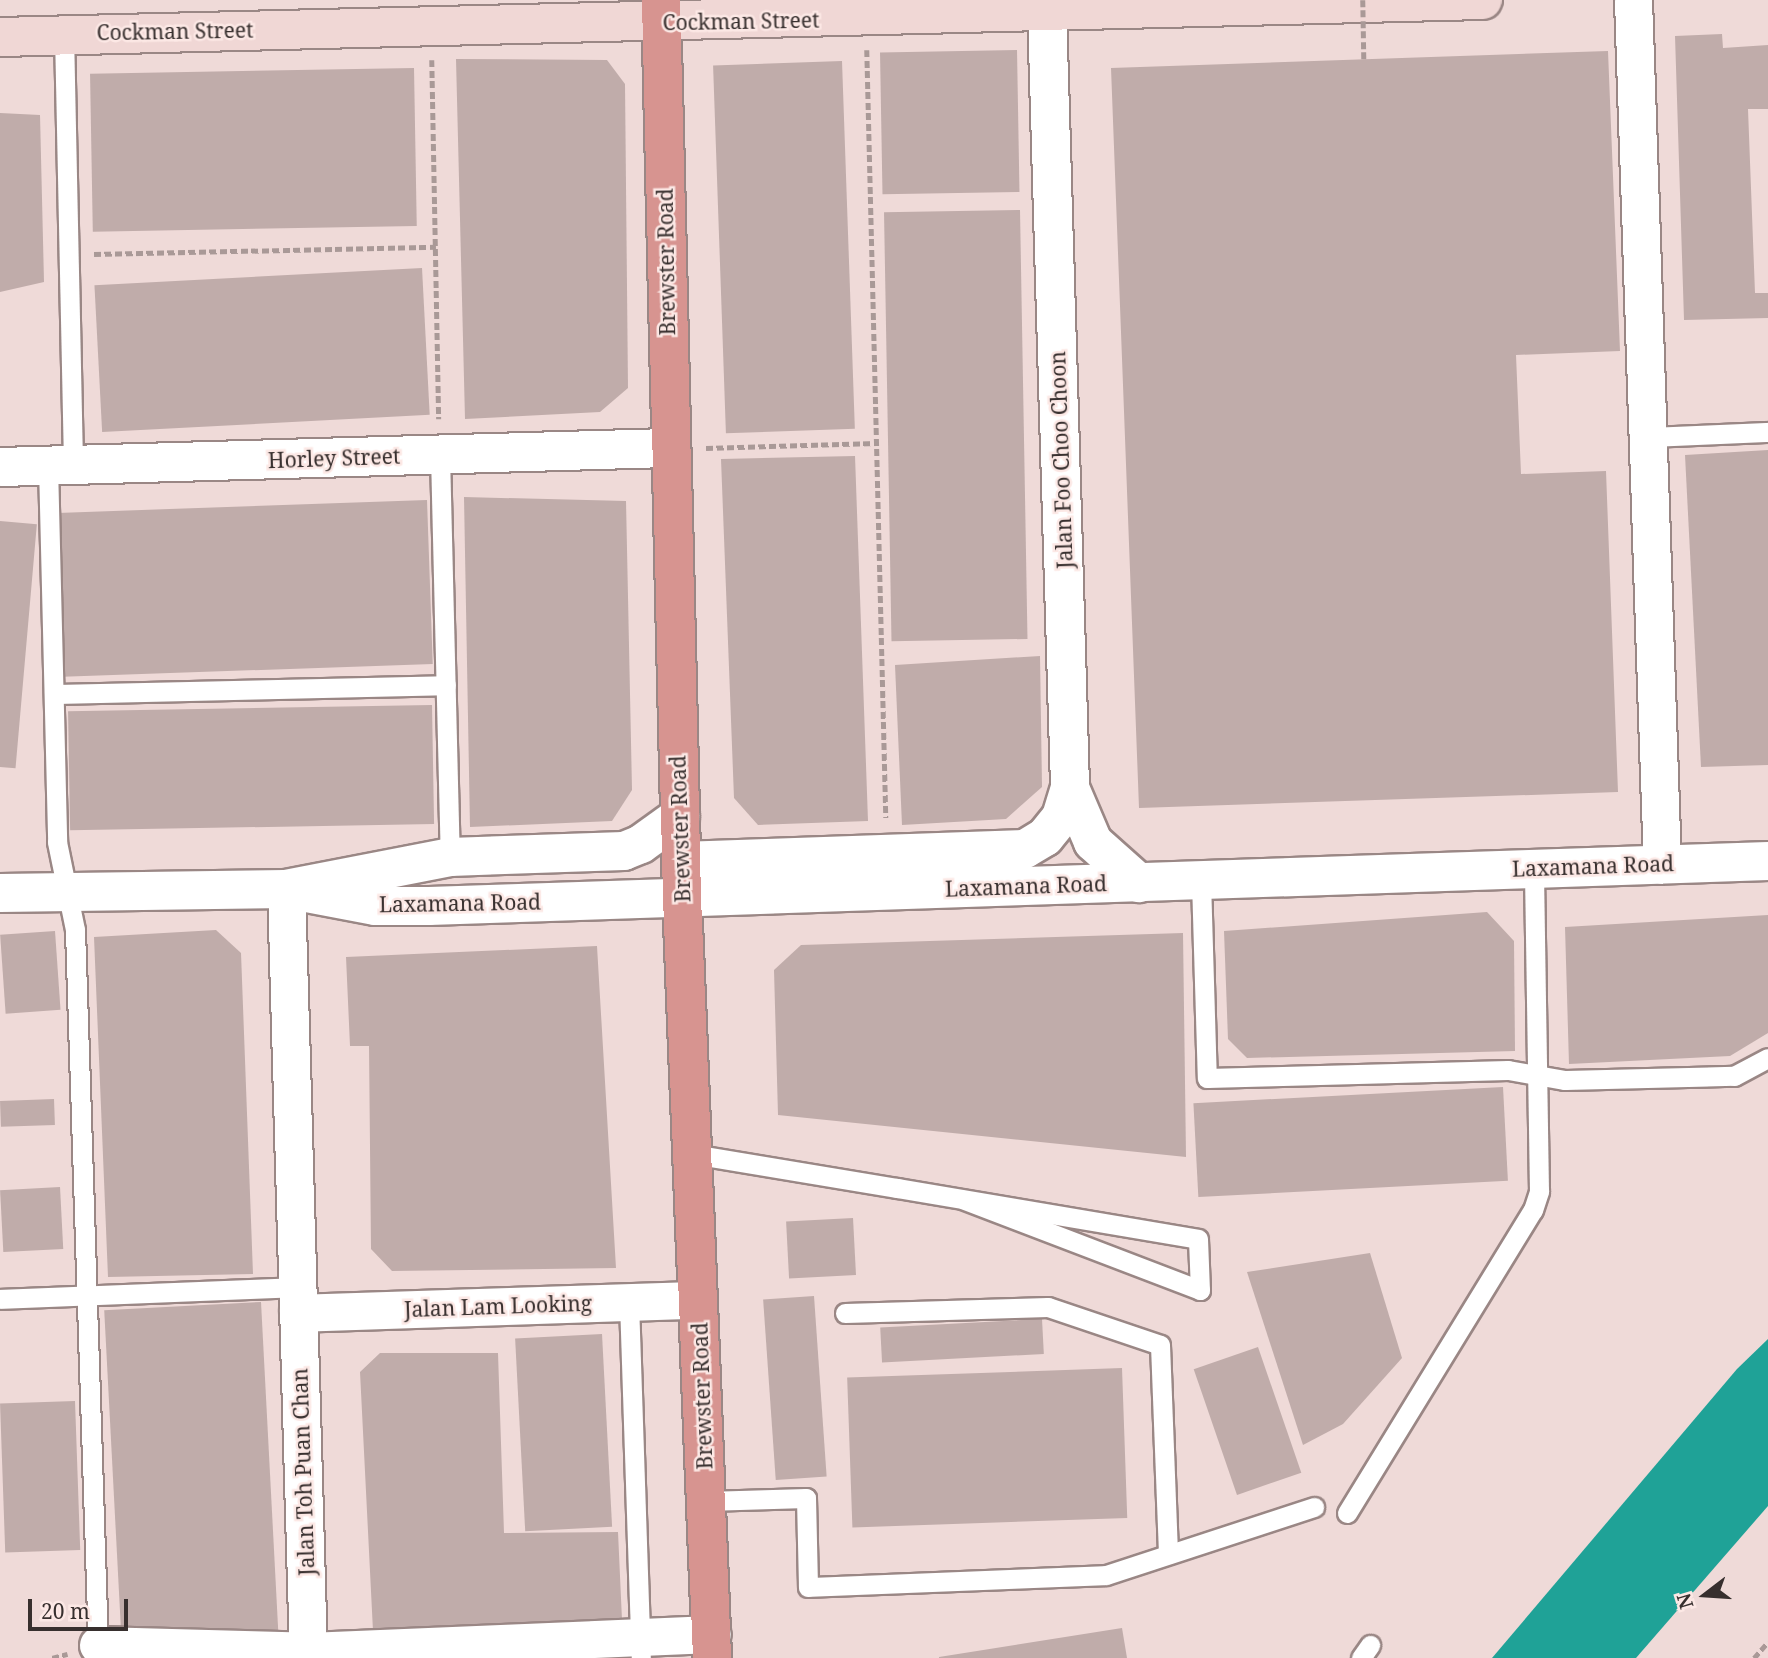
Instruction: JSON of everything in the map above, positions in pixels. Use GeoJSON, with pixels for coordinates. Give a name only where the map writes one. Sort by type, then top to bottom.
{"type":"FeatureCollection","features":[{"type":"Feature","properties":{"kind":"highway","name":"Brewster Road"},"geometry":{"type":"LineString","coordinates":[[661,11],[669,448],[680,816],[712,1646]]}},
{"type":"Feature","properties":{"kind":"main road","name":"Cockman Street"},"geometry":{"type":"LineString","coordinates":[[0,37],[64,33],[431,26],[661,11],[866,17],[1291,2],[1483,0]]}},
{"type":"Feature","properties":{"kind":"street"},"geometry":{"type":"LineString","coordinates":[[1633,0],[1662,864]]}},
{"type":"Feature","properties":{"kind":"street","name":"Jalan Foo Choo Choon"},"geometry":{"type":"LineString","coordinates":[[1047,11],[1070,788],[1093,842],[1139,883]]}},
{"type":"Feature","properties":{"kind":"street","name":"Horley Street"},"geometry":{"type":"LineString","coordinates":[[0,467],[669,448]]}},
{"type":"Feature","properties":{"kind":"street"},"geometry":{"type":"LineString","coordinates":[[682,879],[887,854],[1025,849],[1045,838],[1061,817],[1070,788]]}},
{"type":"Feature","properties":{"kind":"street","name":"Laxamana Road"},"geometry":{"type":"LineString","coordinates":[[0,893],[286,889],[450,857],[624,851],[641,845],[680,816]]}},
{"type":"Feature","properties":{"kind":"street","name":"Laxamana Road"},"geometry":{"type":"LineString","coordinates":[[286,889],[375,906],[682,879],[1139,883],[1768,861]]}},
{"type":"Feature","properties":{"kind":"street","name":"Jalan Toh Puan Chan"},"geometry":{"type":"LineString","coordinates":[[286,889],[305,1655]]}},
{"type":"Feature","properties":{"kind":"street","name":"Jalan Lam Looking"},"geometry":{"type":"LineString","coordinates":[[298,1300],[698,1300]]}},
{"type":"Feature","properties":{"kind":"street"},"geometry":{"type":"LineString","coordinates":[[98,1645],[305,1655],[712,1646]]}},
{"type":"Feature","properties":{"kind":"lane"},"geometry":{"type":"LineString","coordinates":[[64,33],[69,255],[54,694],[57,842],[75,930],[98,1645]]}},
{"type":"Feature","properties":{"kind":"lane"},"geometry":{"type":"LineString","coordinates":[[1648,437],[1768,432]]}},
{"type":"Feature","properties":{"kind":"lane"},"geometry":{"type":"LineString","coordinates":[[440,455],[450,857]]}},
{"type":"Feature","properties":{"kind":"lane"},"geometry":{"type":"LineString","coordinates":[[54,694],[446,685]]}},
{"type":"Feature","properties":{"kind":"lane"},"geometry":{"type":"LineString","coordinates":[[1347,1513],[1533,1210],[1539,1191],[1534,868]]}},
{"type":"Feature","properties":{"kind":"lane"},"geometry":{"type":"LineString","coordinates":[[1201,881],[1207,1078],[1507,1070],[1565,1080],[1734,1076],[1768,1058]]}},
{"type":"Feature","properties":{"kind":"lane"},"geometry":{"type":"LineString","coordinates":[[692,1154],[964,1199],[1198,1239],[1200,1290],[964,1199]]}},
{"type":"Feature","properties":{"kind":"lane"},"geometry":{"type":"LineString","coordinates":[[0,1299],[87,1296],[298,1300]]}},
{"type":"Feature","properties":{"kind":"lane"},"geometry":{"type":"LineString","coordinates":[[629,1302],[641,1648]]}},
{"type":"Feature","properties":{"kind":"lane"},"geometry":{"type":"LineString","coordinates":[[845,1313],[1048,1307],[1160,1345],[1168,1554]]}},
{"type":"Feature","properties":{"kind":"lane"},"geometry":{"type":"LineString","coordinates":[[706,1501],[806,1498],[808,1587],[1107,1574],[1314,1507]]}},
{"type":"Feature","properties":{"kind":"path"},"geometry":{"type":"LineString","coordinates":[[1363,0],[1364,59]]}},
{"type":"Feature","properties":{"kind":"path"},"geometry":{"type":"LineString","coordinates":[[866,17],[887,854]]}},
{"type":"Feature","properties":{"kind":"path"},"geometry":{"type":"LineString","coordinates":[[431,26],[440,455]]}},
{"type":"Feature","properties":{"kind":"path"},"geometry":{"type":"LineString","coordinates":[[69,255],[436,247]]}},
{"type":"Feature","properties":{"kind":"path"},"geometry":{"type":"LineString","coordinates":[[669,448],[877,443]]}},
{"type":"Feature","properties":{"kind":"path"},"geometry":{"type":"LineString","coordinates":[[1754,1658],[1768,1642]]}},
{"type":"Feature","properties":{"kind":"water"},"geometry":{"type":"Polygon","coordinates":[[[1768,1339],[1768,1506],[1636,1658],[1492,1658],[1737,1369],[1768,1339]]]}},
{"type":"Feature","properties":{"kind":"building"},"geometry":{"type":"Polygon","coordinates":[[[1722,34],[1723,48],[1768,45],[1768,109],[1748,109],[1755,293],[1768,293],[1768,318],[1684,320],[1675,36],[1722,34]]]}},
{"type":"Feature","properties":{"kind":"building"},"geometry":{"type":"Polygon","coordinates":[[[1017,50],[1019,192],[882,194],[880,52],[1017,50]]]}},
{"type":"Feature","properties":{"kind":"building"},"geometry":{"type":"Polygon","coordinates":[[[1608,51],[1620,351],[1516,355],[1521,474],[1606,471],[1618,792],[1139,808],[1111,68],[1608,51]]]}},
{"type":"Feature","properties":{"kind":"building"},"geometry":{"type":"Polygon","coordinates":[[[456,59],[607,60],[625,84],[628,388],[600,412],[465,419],[456,59]]]}},
{"type":"Feature","properties":{"kind":"building"},"geometry":{"type":"Polygon","coordinates":[[[842,61],[855,429],[726,433],[713,66],[842,61]]]}},
{"type":"Feature","properties":{"kind":"building"},"geometry":{"type":"Polygon","coordinates":[[[414,68],[417,226],[93,232],[90,74],[414,68]]]}},
{"type":"Feature","properties":{"kind":"building"},"geometry":{"type":"Polygon","coordinates":[[[0,113],[40,115],[44,282],[0,292],[0,113]]]}},
{"type":"Feature","properties":{"kind":"building"},"geometry":{"type":"Polygon","coordinates":[[[1020,210],[1027,639],[892,641],[884,212],[1020,210]]]}},
{"type":"Feature","properties":{"kind":"building"},"geometry":{"type":"Polygon","coordinates":[[[422,268],[430,415],[102,432],[94,285],[422,268]]]}},
{"type":"Feature","properties":{"kind":"building"},"geometry":{"type":"Polygon","coordinates":[[[1768,450],[1768,765],[1701,767],[1685,455],[1768,450]]]}},
{"type":"Feature","properties":{"kind":"building"},"geometry":{"type":"Polygon","coordinates":[[[855,456],[868,821],[758,825],[734,798],[721,459],[855,456]]]}},
{"type":"Feature","properties":{"kind":"building"},"geometry":{"type":"Polygon","coordinates":[[[464,497],[626,501],[632,790],[612,821],[470,827],[464,497]]]}},
{"type":"Feature","properties":{"kind":"building"},"geometry":{"type":"Polygon","coordinates":[[[427,500],[433,664],[63,677],[57,513],[427,500]]]}},
{"type":"Feature","properties":{"kind":"building"},"geometry":{"type":"Polygon","coordinates":[[[0,521],[37,524],[16,768],[0,767],[0,521]]]}},
{"type":"Feature","properties":{"kind":"building"},"geometry":{"type":"Polygon","coordinates":[[[1040,656],[1042,787],[1006,819],[902,825],[895,665],[1040,656]]]}},
{"type":"Feature","properties":{"kind":"building"},"geometry":{"type":"Polygon","coordinates":[[[432,705],[434,824],[70,830],[68,711],[432,705]]]}},
{"type":"Feature","properties":{"kind":"building"},"geometry":{"type":"Polygon","coordinates":[[[1487,912],[1514,941],[1515,1051],[1247,1058],[1228,1039],[1224,931],[1487,912]]]}},
{"type":"Feature","properties":{"kind":"building"},"geometry":{"type":"Polygon","coordinates":[[[1768,915],[1768,1033],[1730,1056],[1569,1064],[1565,927],[1768,915]]]}},
{"type":"Feature","properties":{"kind":"building"},"geometry":{"type":"Polygon","coordinates":[[[216,930],[241,953],[253,1274],[108,1277],[94,937],[216,930]]]}},
{"type":"Feature","properties":{"kind":"building"},"geometry":{"type":"Polygon","coordinates":[[[55,931],[61,1010],[6,1014],[0,935],[55,931]]]}},
{"type":"Feature","properties":{"kind":"building"},"geometry":{"type":"Polygon","coordinates":[[[1183,933],[1186,1157],[778,1115],[774,970],[801,945],[1183,933]]]}},
{"type":"Feature","properties":{"kind":"building"},"geometry":{"type":"Polygon","coordinates":[[[597,946],[616,1268],[392,1271],[371,1249],[369,1046],[350,1046],[346,957],[597,946]]]}},
{"type":"Feature","properties":{"kind":"building"},"geometry":{"type":"Polygon","coordinates":[[[1503,1087],[1508,1181],[1198,1197],[1193,1103],[1503,1087]]]}},
{"type":"Feature","properties":{"kind":"building"},"geometry":{"type":"Polygon","coordinates":[[[54,1099],[55,1125],[1,1127],[0,1101],[54,1099]]]}},
{"type":"Feature","properties":{"kind":"building"},"geometry":{"type":"Polygon","coordinates":[[[60,1187],[63,1249],[3,1252],[0,1190],[60,1187]]]}},
{"type":"Feature","properties":{"kind":"building"},"geometry":{"type":"Polygon","coordinates":[[[853,1218],[856,1275],[789,1278],[786,1222],[853,1218]]]}},
{"type":"Feature","properties":{"kind":"building"},"geometry":{"type":"Polygon","coordinates":[[[1370,1253],[1402,1358],[1343,1424],[1303,1445],[1247,1272],[1370,1253]]]}},
{"type":"Feature","properties":{"kind":"building"},"geometry":{"type":"Polygon","coordinates":[[[814,1296],[827,1477],[776,1480],[763,1300],[814,1296]]]}},
{"type":"Feature","properties":{"kind":"building"},"geometry":{"type":"Polygon","coordinates":[[[261,1302],[278,1632],[121,1640],[104,1310],[261,1302]]]}},
{"type":"Feature","properties":{"kind":"building"},"geometry":{"type":"Polygon","coordinates":[[[1042,1319],[1044,1354],[882,1362],[880,1327],[1042,1319]]]}},
{"type":"Feature","properties":{"kind":"building"},"geometry":{"type":"Polygon","coordinates":[[[602,1334],[612,1527],[525,1531],[515,1339],[602,1334]]]}},
{"type":"Feature","properties":{"kind":"building"},"geometry":{"type":"Polygon","coordinates":[[[1258,1347],[1301,1473],[1237,1495],[1194,1369],[1258,1347]]]}},
{"type":"Feature","properties":{"kind":"building"},"geometry":{"type":"Polygon","coordinates":[[[380,1353],[498,1353],[504,1533],[618,1532],[622,1620],[373,1631],[360,1372],[380,1353]]]}},
{"type":"Feature","properties":{"kind":"building"},"geometry":{"type":"Polygon","coordinates":[[[1122,1368],[1127,1518],[852,1528],[847,1378],[1122,1368]]]}},
{"type":"Feature","properties":{"kind":"building"},"geometry":{"type":"Polygon","coordinates":[[[75,1401],[80,1550],[5,1553],[0,1404],[75,1401]]]}},
{"type":"Feature","properties":{"kind":"building"},"geometry":{"type":"Polygon","coordinates":[[[1122,1628],[1127,1658],[939,1658],[939,1657],[1122,1628]]]}}]}
